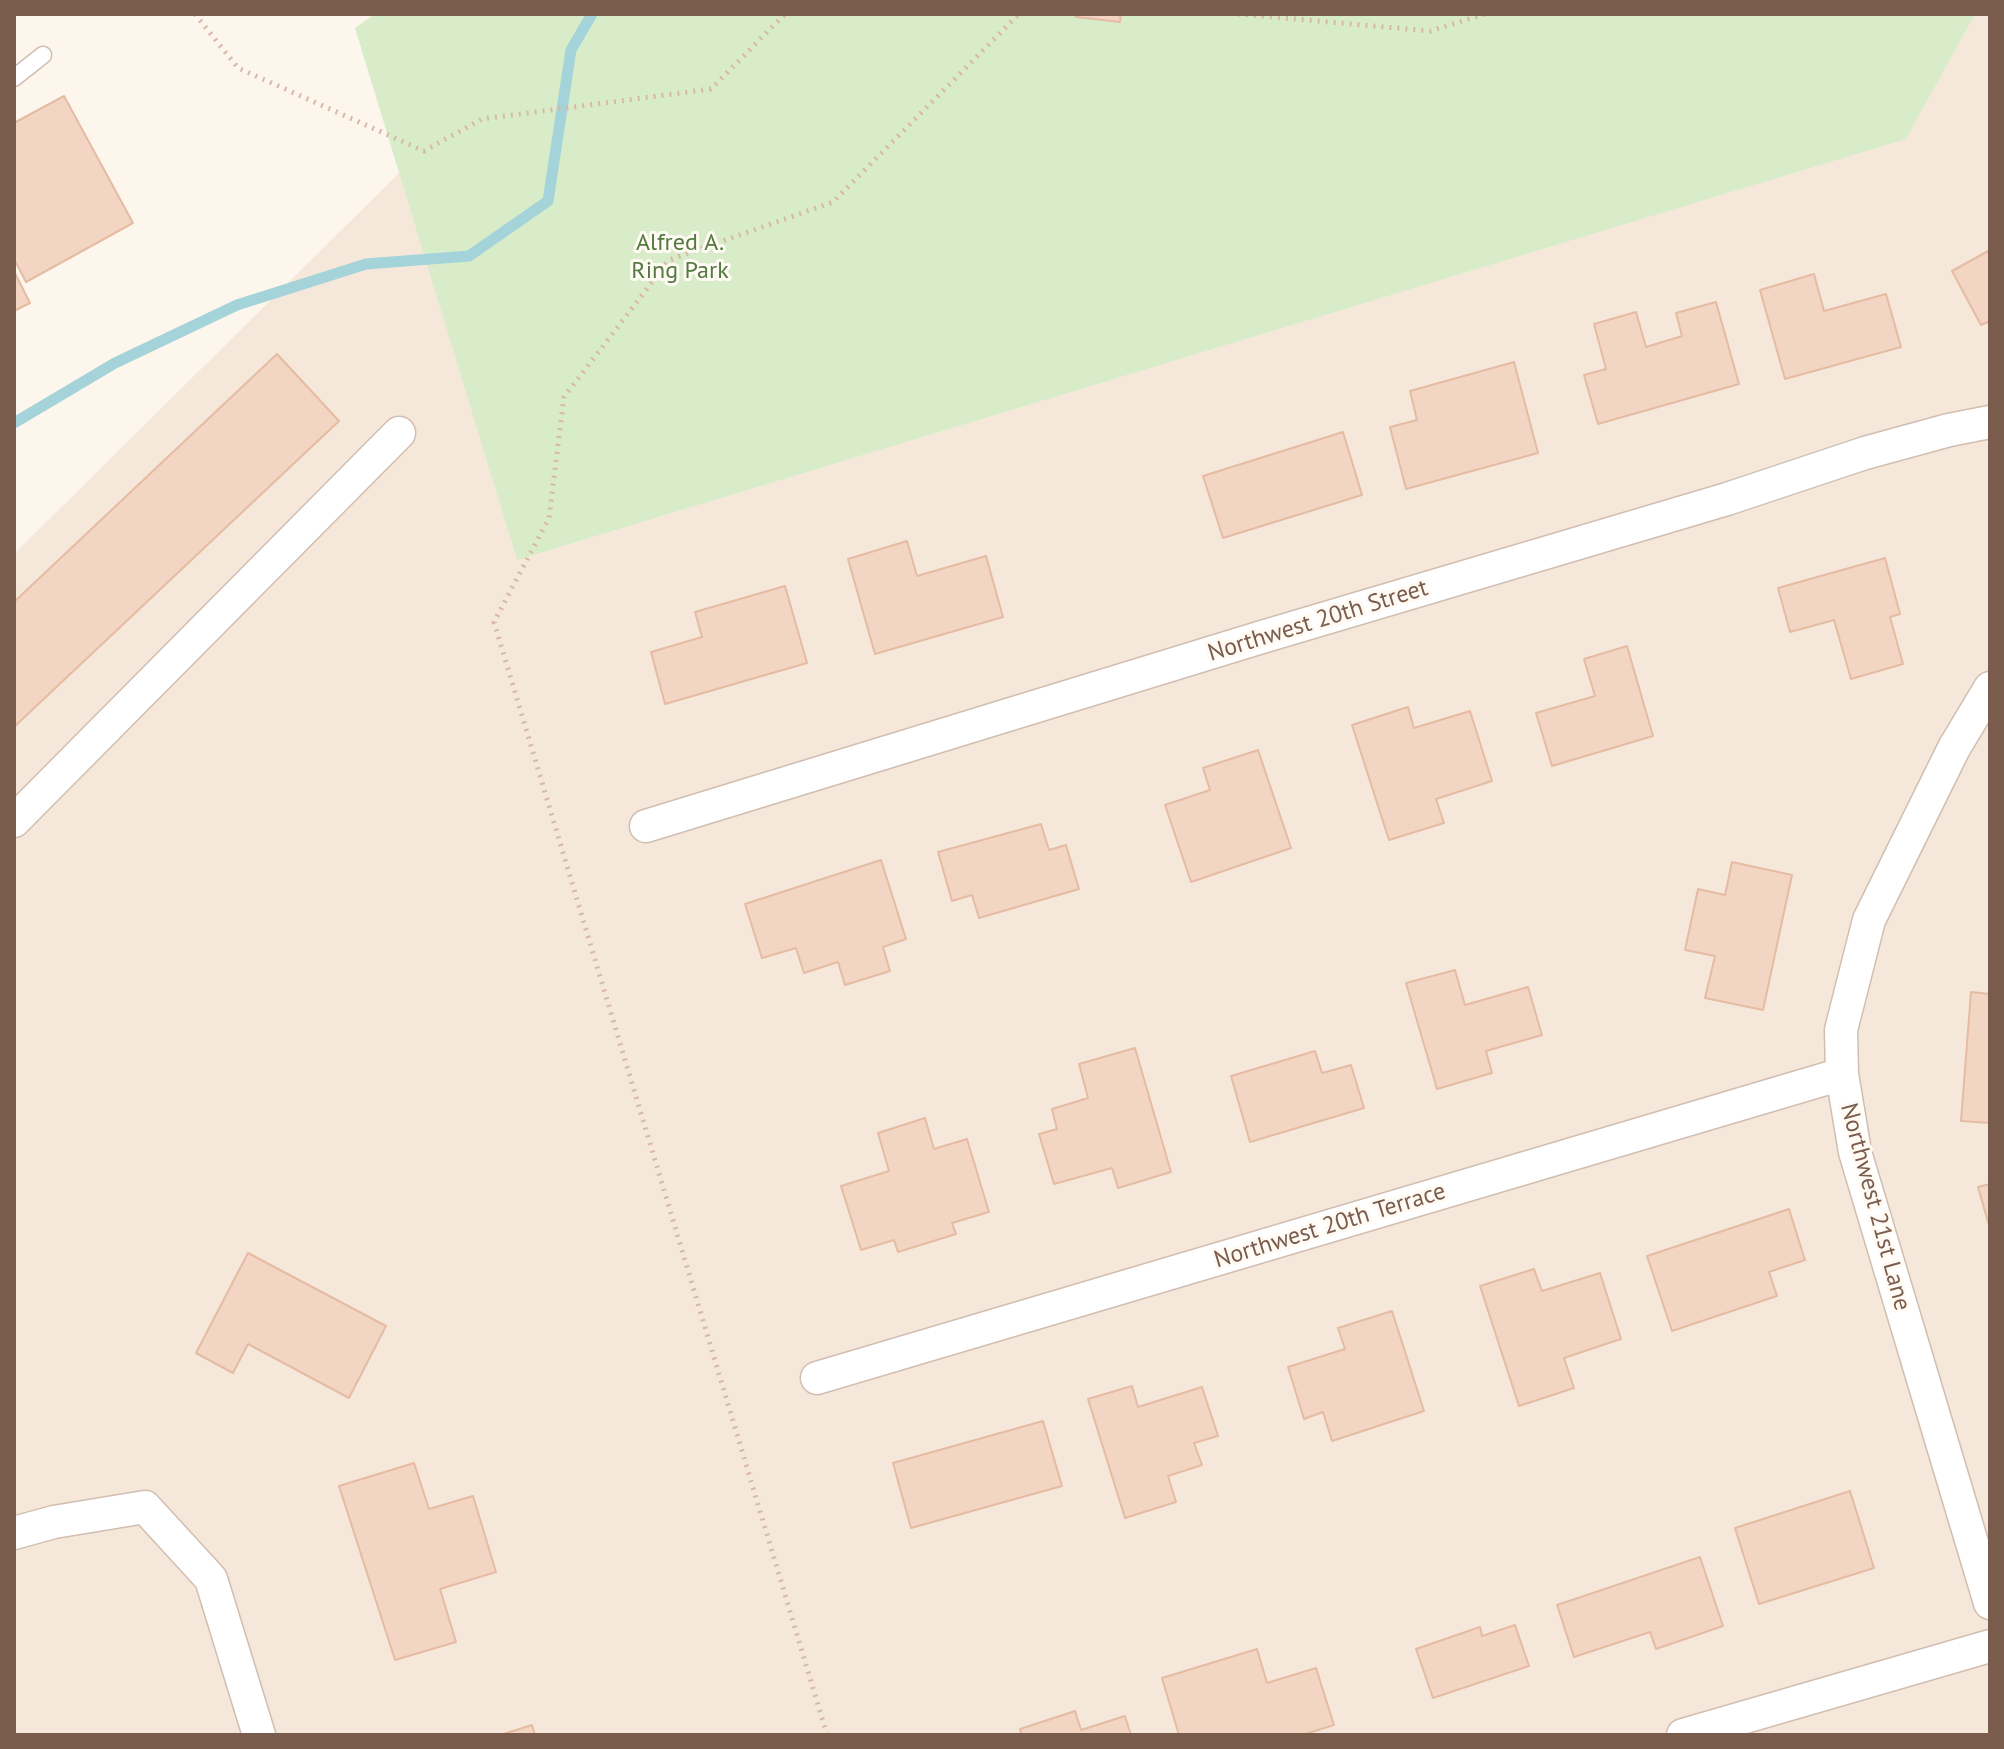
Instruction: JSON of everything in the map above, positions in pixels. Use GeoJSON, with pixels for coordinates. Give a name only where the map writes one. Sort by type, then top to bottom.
{"type":"FeatureCollection","features":[{"type":"Feature","properties":{"kind":"street","name":"Northwest 20th Street"},"geometry":{"type":"LineString","coordinates":[[646,826],[1712,504],[1865,453],[1990,422]]}},
{"type":"Feature","properties":{"kind":"street"},"geometry":{"type":"LineString","coordinates":[[14,821],[399,433]]}},
{"type":"Feature","properties":{"kind":"street","name":"Northwest 21st Lane"},"geometry":{"type":"LineString","coordinates":[[1990,688],[1954,748],[1869,920],[1841,1030],[1842,1074],[1855,1152],[1990,1603]]}},
{"type":"Feature","properties":{"kind":"street","name":"Northwest 20th Terrace"},"geometry":{"type":"LineString","coordinates":[[817,1378],[1842,1074]]}},
{"type":"Feature","properties":{"kind":"street"},"geometry":{"type":"LineString","coordinates":[[14,1533],[54,1522],[145,1507],[211,1579],[259,1735]]}},
{"type":"Feature","properties":{"kind":"street"},"geometry":{"type":"LineString","coordinates":[[1683,1735],[1990,1646]]}},
{"type":"Feature","properties":{"kind":"lane"},"geometry":{"type":"LineString","coordinates":[[14,78],[43,55]]}},
{"type":"Feature","properties":{"kind":"path"},"geometry":{"type":"LineString","coordinates":[[195,14],[238,68],[424,151],[482,119],[711,89],[785,14]]}},
{"type":"Feature","properties":{"kind":"path"},"geometry":{"type":"LineString","coordinates":[[1238,14],[1430,31],[1485,14]]}},
{"type":"Feature","properties":{"kind":"shaded area"},"geometry":{"type":"Polygon","coordinates":[[[1975,14],[1990,14],[1990,1735],[14,1735],[14,554],[400,172],[517,560],[1905,139],[1975,14]]]}},
{"type":"Feature","properties":{"kind":"green space","name":"Alfred A. Ring Park"},"geometry":{"type":"Polygon","coordinates":[[[375,14],[1975,14],[1906,139],[517,560],[355,28],[375,14]]]}},
{"type":"Feature","properties":{"kind":"building"},"geometry":{"type":"Polygon","coordinates":[[[1077,14],[1121,14],[1120,22],[1076,17],[1077,14]]]}},
{"type":"Feature","properties":{"kind":"building"},"geometry":{"type":"Polygon","coordinates":[[[64,96],[133,223],[26,282],[14,259],[14,123],[64,96]]]}},
{"type":"Feature","properties":{"kind":"building"},"geometry":{"type":"Polygon","coordinates":[[[1990,250],[1990,321],[1981,325],[1952,271],[1990,250]]]}},
{"type":"Feature","properties":{"kind":"building"},"geometry":{"type":"Polygon","coordinates":[[[14,271],[30,303],[14,311],[14,271]]]}},
{"type":"Feature","properties":{"kind":"building"},"geometry":{"type":"Polygon","coordinates":[[[1814,274],[1824,311],[1886,294],[1901,347],[1785,379],[1760,290],[1814,274]]]}},
{"type":"Feature","properties":{"kind":"building"},"geometry":{"type":"Polygon","coordinates":[[[1716,302],[1739,384],[1598,424],[1584,375],[1606,369],[1594,324],[1636,312],[1646,347],[1682,336],[1676,313],[1716,302]]]}},
{"type":"Feature","properties":{"kind":"building"},"geometry":{"type":"Polygon","coordinates":[[[277,354],[339,421],[14,727],[14,602],[277,354]]]}},
{"type":"Feature","properties":{"kind":"building"},"geometry":{"type":"Polygon","coordinates":[[[1514,362],[1538,453],[1406,489],[1390,427],[1417,420],[1410,391],[1514,362]]]}},
{"type":"Feature","properties":{"kind":"building"},"geometry":{"type":"Polygon","coordinates":[[[1343,432],[1362,495],[1223,538],[1203,476],[1343,432]]]}},
{"type":"Feature","properties":{"kind":"building"},"geometry":{"type":"Polygon","coordinates":[[[907,541],[917,576],[986,556],[1003,617],[875,654],[848,559],[907,541]]]}},
{"type":"Feature","properties":{"kind":"building"},"geometry":{"type":"Polygon","coordinates":[[[1885,558],[1900,614],[1890,617],[1903,664],[1851,679],[1834,620],[1790,632],[1778,588],[1885,558]]]}},
{"type":"Feature","properties":{"kind":"building"},"geometry":{"type":"Polygon","coordinates":[[[785,586],[807,663],[665,704],[651,652],[702,637],[695,612],[785,586]]]}},
{"type":"Feature","properties":{"kind":"building"},"geometry":{"type":"Polygon","coordinates":[[[1627,646],[1653,736],[1552,766],[1536,713],[1595,696],[1584,659],[1627,646]]]}},
{"type":"Feature","properties":{"kind":"building"},"geometry":{"type":"Polygon","coordinates":[[[1408,707],[1414,728],[1470,711],[1492,781],[1436,799],[1444,823],[1389,840],[1352,725],[1408,707]]]}},
{"type":"Feature","properties":{"kind":"building"},"geometry":{"type":"Polygon","coordinates":[[[1258,750],[1291,848],[1191,882],[1165,805],[1210,790],[1203,768],[1258,750]]]}},
{"type":"Feature","properties":{"kind":"building"},"geometry":{"type":"Polygon","coordinates":[[[1041,824],[1049,850],[1066,845],[1079,889],[979,918],[972,895],[952,901],[938,852],[1041,824]]]}},
{"type":"Feature","properties":{"kind":"building"},"geometry":{"type":"Polygon","coordinates":[[[881,860],[906,939],[883,947],[890,971],[845,985],[838,962],[804,973],[796,948],[762,958],[745,904],[881,860]]]}},
{"type":"Feature","properties":{"kind":"building"},"geometry":{"type":"Polygon","coordinates":[[[1732,862],[1792,875],[1763,1010],[1705,998],[1715,956],[1685,950],[1698,889],[1725,895],[1732,862]]]}},
{"type":"Feature","properties":{"kind":"building"},"geometry":{"type":"Polygon","coordinates":[[[1455,970],[1465,1005],[1528,987],[1542,1035],[1486,1051],[1492,1073],[1437,1089],[1406,983],[1455,970]]]}},
{"type":"Feature","properties":{"kind":"building"},"geometry":{"type":"Polygon","coordinates":[[[1971,992],[1990,994],[1990,1123],[1961,1121],[1971,992]]]}},
{"type":"Feature","properties":{"kind":"building"},"geometry":{"type":"Polygon","coordinates":[[[1135,1048],[1171,1172],[1118,1188],[1112,1168],[1054,1184],[1039,1134],[1057,1129],[1052,1109],[1088,1098],[1079,1064],[1135,1048]]]}},
{"type":"Feature","properties":{"kind":"building"},"geometry":{"type":"Polygon","coordinates":[[[1315,1051],[1322,1073],[1351,1065],[1364,1108],[1250,1142],[1231,1076],[1315,1051]]]}},
{"type":"Feature","properties":{"kind":"building"},"geometry":{"type":"Polygon","coordinates":[[[925,1118],[934,1149],[967,1139],[989,1212],[952,1223],[956,1234],[898,1252],[894,1240],[861,1250],[841,1186],[889,1171],[878,1133],[925,1118]]]}},
{"type":"Feature","properties":{"kind":"building"},"geometry":{"type":"Polygon","coordinates":[[[1990,1184],[1990,1229],[1978,1187],[1990,1184]]]}},
{"type":"Feature","properties":{"kind":"building"},"geometry":{"type":"Polygon","coordinates":[[[1789,1209],[1805,1260],[1769,1272],[1777,1296],[1672,1331],[1647,1256],[1789,1209]]]}},
{"type":"Feature","properties":{"kind":"building"},"geometry":{"type":"Polygon","coordinates":[[[248,1253],[386,1326],[349,1398],[248,1344],[233,1373],[196,1353],[248,1253]]]}},
{"type":"Feature","properties":{"kind":"building"},"geometry":{"type":"Polygon","coordinates":[[[1534,1269],[1542,1291],[1600,1273],[1621,1339],[1564,1358],[1574,1388],[1519,1406],[1480,1286],[1534,1269]]]}},
{"type":"Feature","properties":{"kind":"building"},"geometry":{"type":"Polygon","coordinates":[[[1392,1311],[1424,1411],[1332,1441],[1323,1412],[1304,1419],[1288,1367],[1345,1349],[1338,1328],[1392,1311]]]}},
{"type":"Feature","properties":{"kind":"building"},"geometry":{"type":"Polygon","coordinates":[[[1132,1386],[1138,1407],[1202,1387],[1218,1436],[1194,1443],[1202,1465],[1168,1476],[1176,1502],[1125,1518],[1088,1399],[1132,1386]]]}},
{"type":"Feature","properties":{"kind":"building"},"geometry":{"type":"Polygon","coordinates":[[[1043,1421],[1062,1486],[911,1528],[893,1463],[1043,1421]]]}},
{"type":"Feature","properties":{"kind":"building"},"geometry":{"type":"Polygon","coordinates":[[[414,1463],[429,1509],[473,1496],[496,1572],[440,1589],[456,1642],[395,1660],[339,1486],[414,1463]]]}},
{"type":"Feature","properties":{"kind":"building"},"geometry":{"type":"Polygon","coordinates":[[[1850,1491],[1874,1568],[1759,1604],[1735,1528],[1850,1491]]]}},
{"type":"Feature","properties":{"kind":"building"},"geometry":{"type":"Polygon","coordinates":[[[1700,1557],[1723,1626],[1656,1649],[1650,1632],[1574,1657],[1557,1605],[1700,1557]]]}},
{"type":"Feature","properties":{"kind":"building"},"geometry":{"type":"Polygon","coordinates":[[[1515,1625],[1529,1666],[1433,1698],[1416,1649],[1480,1627],[1482,1636],[1515,1625]]]}},
{"type":"Feature","properties":{"kind":"building"},"geometry":{"type":"Polygon","coordinates":[[[1257,1649],[1267,1683],[1316,1668],[1334,1725],[1302,1735],[1179,1735],[1162,1678],[1257,1649]]]}},
{"type":"Feature","properties":{"kind":"building"},"geometry":{"type":"Polygon","coordinates":[[[1075,1711],[1081,1730],[1125,1716],[1131,1735],[1022,1735],[1020,1729],[1075,1711]]]}},
{"type":"Feature","properties":{"kind":"building"},"geometry":{"type":"Polygon","coordinates":[[[532,1725],[535,1735],[500,1735],[532,1725]]]}},
{"type":"Feature","properties":{"kind":"waterway"},"geometry":{"type":"LineString","coordinates":[[14,423],[115,363],[237,305],[366,264],[469,256],[548,201],[571,50],[592,14]]}}]}
